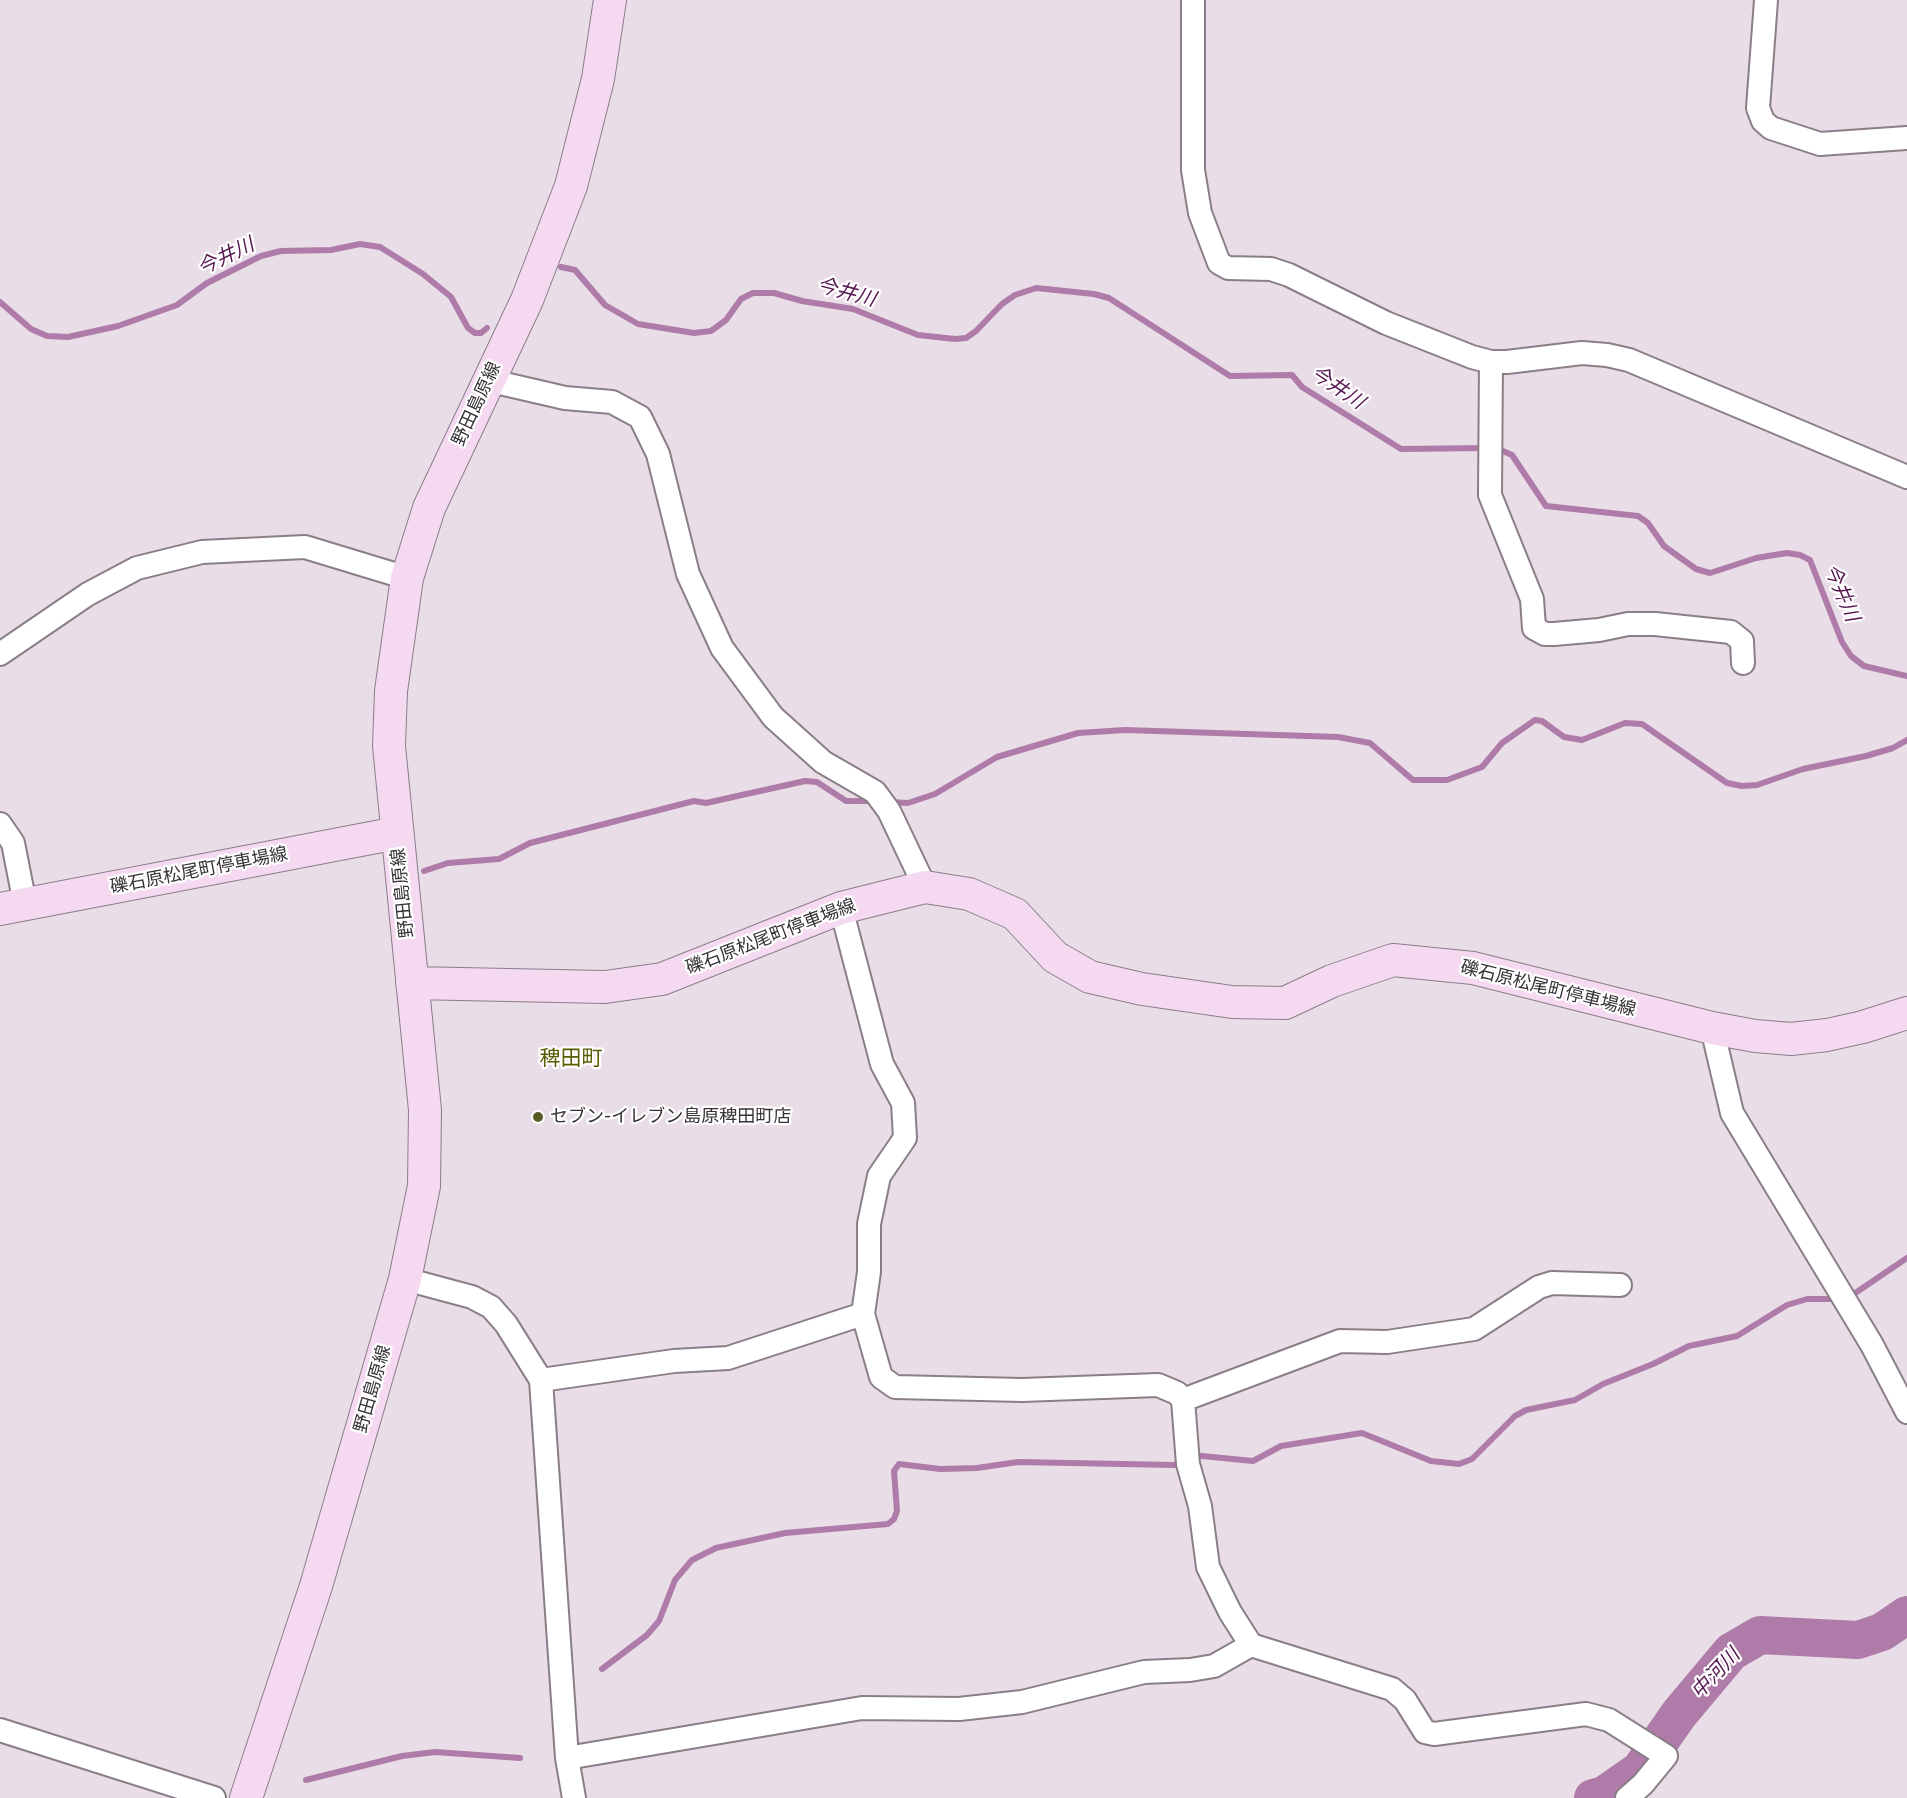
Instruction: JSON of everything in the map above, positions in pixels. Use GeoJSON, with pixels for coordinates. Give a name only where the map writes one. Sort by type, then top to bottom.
{"type":"FeatureCollection","features":[{"type":"Feature","properties":{"kind":"main road","name":"野田島原線"},"geometry":{"type":"LineString","coordinates":[[246,1798],[316,1586],[405,1279],[424,1186],[425,1110],[389,747],[391,691],[407,578],[429,508],[487,380],[527,300],[571,186],[598,79],[610,0]]}},
{"type":"Feature","properties":{"kind":"main road","name":"礫石原松尾町停車場線"},"geometry":{"type":"LineString","coordinates":[[12,907],[397,833]]}},
{"type":"Feature","properties":{"kind":"main road","name":"礫石原松尾町停車場線"},"geometry":{"type":"LineString","coordinates":[[412,983],[605,987],[662,979],[841,908],[925,887],[969,894],[1015,914],[1055,957],[1090,977],[1142,989],[1232,1002],[1285,1003],[1332,981],[1394,960],[1473,968],[1712,1028],[1755,1036],[1791,1039],[1863,1028],[1907,1013]]}},
{"type":"Feature","properties":{"kind":"street"},"geometry":{"type":"LineString","coordinates":[[1193,0],[1193,170],[1200,213],[1219,262],[1228,268],[1270,269],[1289,275],[1386,323],[1472,357],[1491,362],[1582,353],[1629,360],[1907,477]]}},
{"type":"Feature","properties":{"kind":"street"},"geometry":{"type":"LineString","coordinates":[[1766,0],[1758,108],[1763,121],[1771,128],[1820,144],[1907,138]]}},
{"type":"Feature","properties":{"kind":"street"},"geometry":{"type":"LineString","coordinates":[[1491,362],[1490,495],[1532,599],[1534,628],[1545,634],[1554,634],[1599,630],[1628,624],[1731,632],[1742,641],[1743,663]]}},
{"type":"Feature","properties":{"kind":"street"},"geometry":{"type":"LineString","coordinates":[[487,380],[565,398],[612,402],[640,417],[658,454],[687,574],[722,648],[773,717],[824,762],[875,792],[890,811],[925,887]]}},
{"type":"Feature","properties":{"kind":"street"},"geometry":{"type":"LineString","coordinates":[[0,654],[88,594],[137,568],[202,552],[305,547],[407,578]]}},
{"type":"Feature","properties":{"kind":"street"},"geometry":{"type":"LineString","coordinates":[[0,824],[13,843],[12,907]]}},
{"type":"Feature","properties":{"kind":"street"},"geometry":{"type":"LineString","coordinates":[[841,908],[882,1064],[903,1103],[905,1138],[879,1176],[869,1224],[869,1272],[863,1314],[881,1377],[887,1384],[895,1387],[1022,1390],[1158,1385],[1177,1392],[1183,1400],[1187,1457],[1200,1506],[1208,1567],[1230,1612],[1251,1645],[1392,1689],[1405,1700],[1425,1732],[1434,1734],[1586,1714],[1609,1720],[1666,1756],[1643,1784],[1627,1798]]}},
{"type":"Feature","properties":{"kind":"street"},"geometry":{"type":"LineString","coordinates":[[1712,1028],[1731,1113],[1872,1345],[1907,1412]]}},
{"type":"Feature","properties":{"kind":"street"},"geometry":{"type":"LineString","coordinates":[[405,1279],[471,1297],[491,1307],[506,1324],[541,1380],[567,1758],[574,1798]]}},
{"type":"Feature","properties":{"kind":"street"},"geometry":{"type":"LineString","coordinates":[[1183,1400],[1340,1341],[1387,1342],[1474,1329],[1539,1287],[1552,1283],[1620,1285]]}},
{"type":"Feature","properties":{"kind":"street"},"geometry":{"type":"LineString","coordinates":[[541,1380],[674,1361],[728,1358],[863,1314]]}},
{"type":"Feature","properties":{"kind":"street"},"geometry":{"type":"LineString","coordinates":[[567,1758],[862,1708],[959,1709],[1022,1702],[1144,1672],[1190,1670],[1214,1666],[1251,1645]]}},
{"type":"Feature","properties":{"kind":"street"},"geometry":{"type":"LineString","coordinates":[[0,1730],[214,1798]]}},
{"type":"Feature","properties":{"kind":"waterway","name":"今井川"},"geometry":{"type":"LineString","coordinates":[[0,302],[31,329],[47,336],[68,337],[118,326],[177,305],[207,283],[261,256],[281,251],[331,250],[360,244],[380,247],[423,274],[451,297],[468,328],[475,333],[481,333],[487,328]]}},
{"type":"Feature","properties":{"kind":"waterway","name":"今井川"},"geometry":{"type":"LineString","coordinates":[[561,267],[575,270],[605,305],[638,324],[694,333],[711,331],[726,320],[741,299],[753,293],[774,293],[802,301],[853,309],[918,335],[955,339],[966,338],[976,331],[1002,304],[1015,295],[1036,288],[1094,294],[1109,298],[1230,376],[1292,375],[1302,387],[1401,449],[1486,448]]}},
{"type":"Feature","properties":{"kind":"waterway","name":"今井川"},"geometry":{"type":"LineString","coordinates":[[1496,448],[1512,455],[1546,506],[1638,516],[1648,523],[1664,546],[1696,569],[1710,573],[1756,558],[1787,553],[1800,555],[1810,560],[1842,642],[1851,656],[1864,666],[1907,676]]}},
{"type":"Feature","properties":{"kind":"waterway"},"geometry":{"type":"LineString","coordinates":[[889,802],[908,803],[935,794],[997,757],[1078,733],[1125,730],[1338,737],[1370,743],[1413,780],[1447,780],[1482,767],[1502,743],[1535,720],[1542,721],[1564,737],[1582,740],[1625,723],[1642,724],[1727,783],[1742,786],[1757,785],[1803,769],[1866,756],[1893,748],[1907,740]]}},
{"type":"Feature","properties":{"kind":"waterway"},"geometry":{"type":"LineString","coordinates":[[424,871],[448,863],[499,859],[530,843],[694,801],[706,803],[805,781],[817,782],[846,801],[875,801]]}},
{"type":"Feature","properties":{"kind":"waterway"},"geometry":{"type":"LineString","coordinates":[[1848,1298],[1907,1258]]}},
{"type":"Feature","properties":{"kind":"waterway"},"geometry":{"type":"LineString","coordinates":[[1192,1455],[1253,1461],[1281,1446],[1362,1433],[1431,1461],[1459,1464],[1472,1459],[1515,1416],[1526,1410],[1575,1400],[1603,1384],[1653,1364],[1689,1346],[1737,1336],[1787,1305],[1807,1299],[1838,1299]]}},
{"type":"Feature","properties":{"kind":"waterway"},"geometry":{"type":"LineString","coordinates":[[602,1669],[647,1635],[659,1621],[675,1580],[692,1560],[716,1548],[785,1533],[888,1524],[894,1519],[897,1511],[894,1471],[899,1464],[940,1469],[977,1468],[1018,1462],[1175,1465],[1183,1460]]}},
{"type":"Feature","properties":{"kind":"waterway","name":"中河川"},"geometry":{"type":"LineString","coordinates":[[1593,1798],[1604,1795],[1640,1770],[1679,1714],[1731,1652],[1760,1635],[1858,1640],[1882,1632],[1907,1615]]}},
{"type":"Feature","properties":{"kind":"waterway"},"geometry":{"type":"LineString","coordinates":[[306,1780],[402,1756],[435,1752],[520,1758]]}},
{"type":"Feature","properties":{"kind":"place","name":"セブン-イレブン島原稗田町店"},"geometry":{"type":"Point","coordinates":[538,1117]}},
{"type":"Feature","properties":{"kind":"district","name":"稗田町"},"geometry":{"type":"Point","coordinates":[571,1059]}}]}
